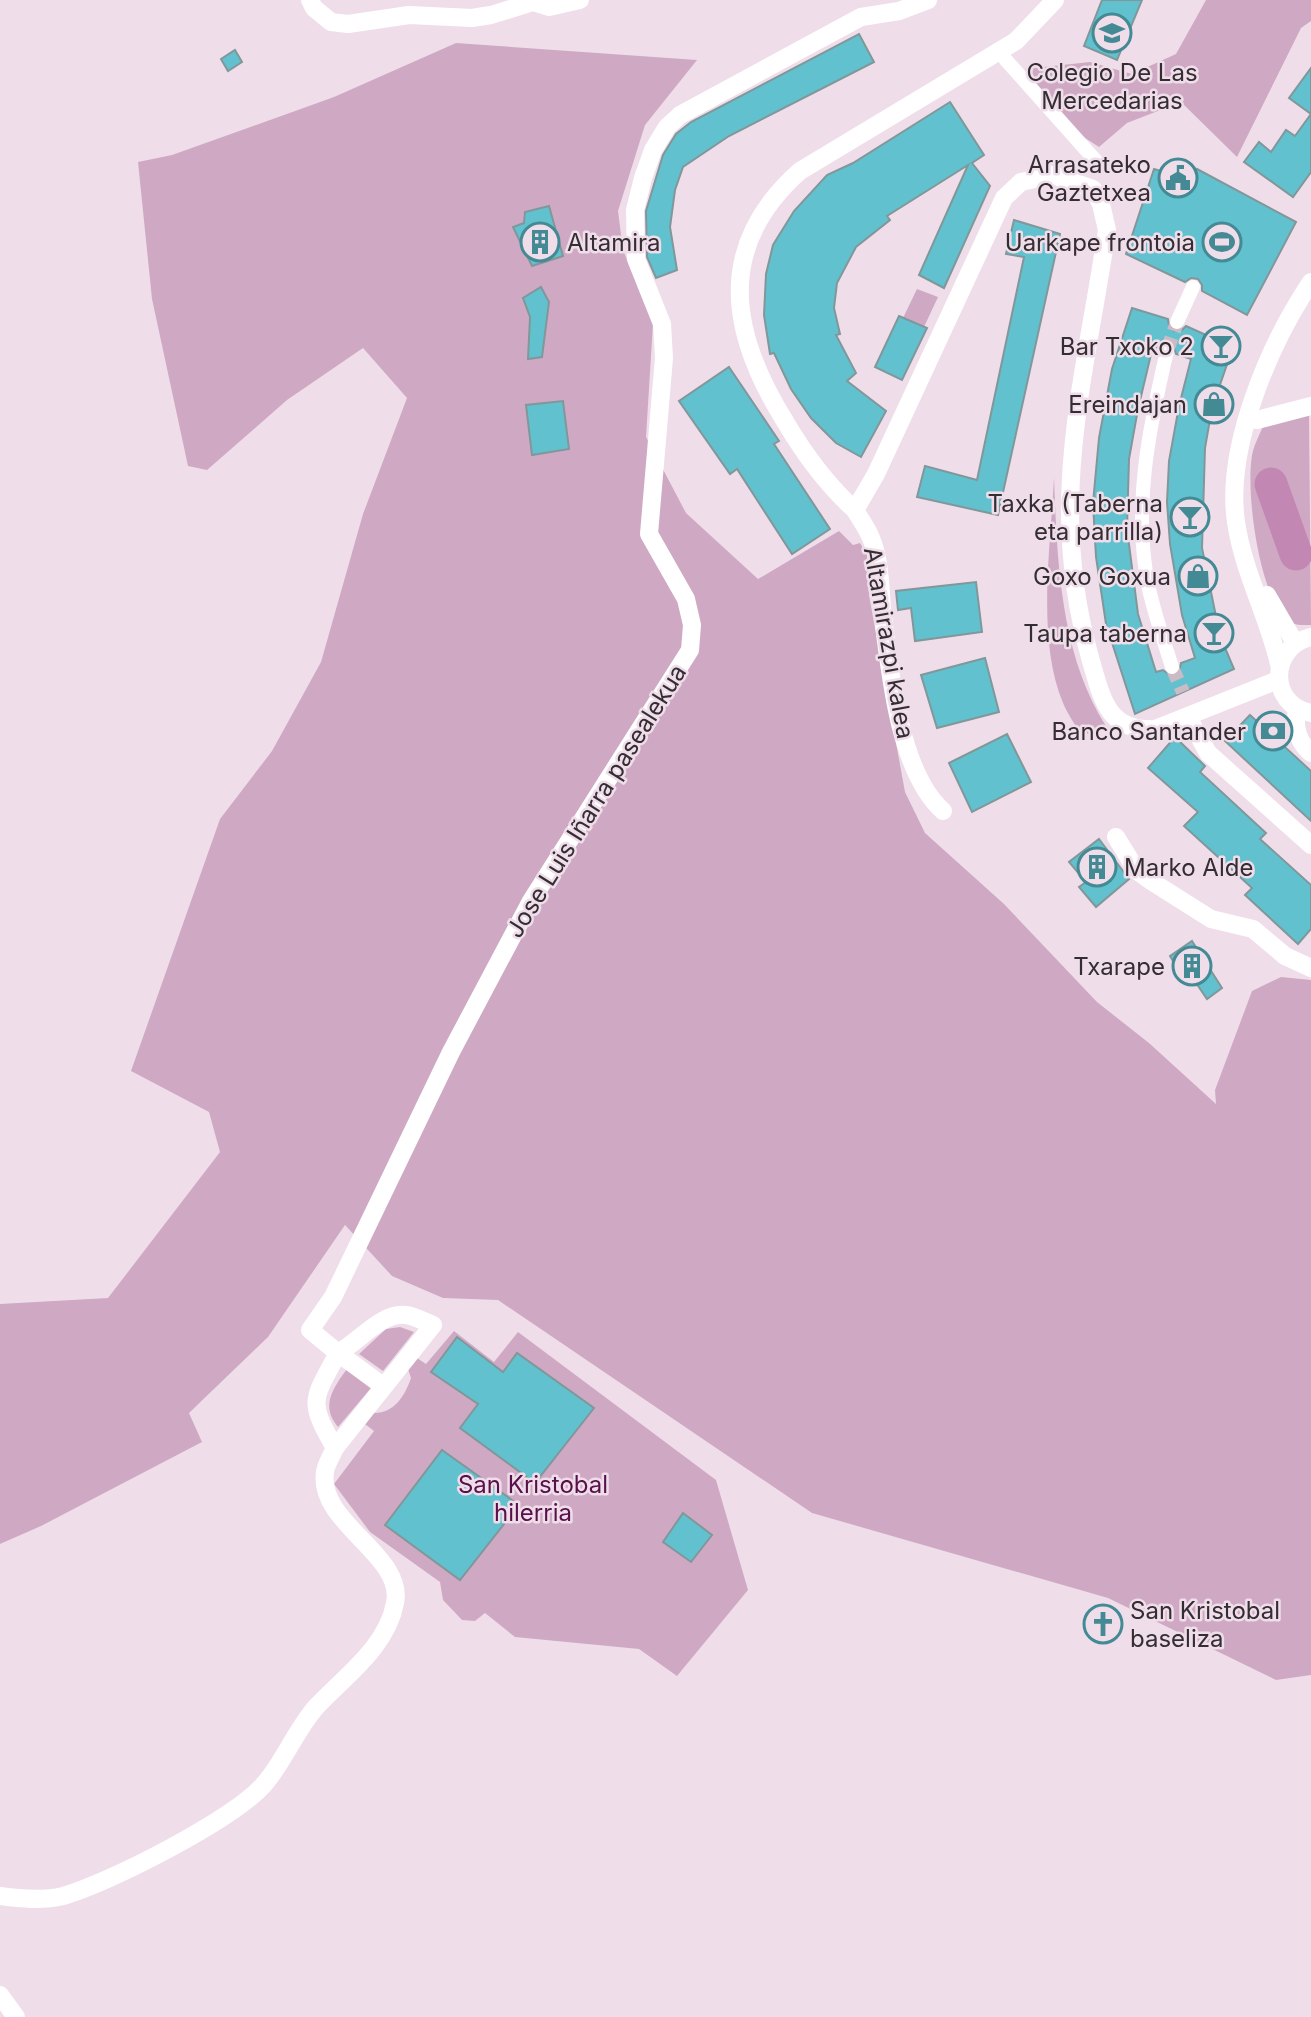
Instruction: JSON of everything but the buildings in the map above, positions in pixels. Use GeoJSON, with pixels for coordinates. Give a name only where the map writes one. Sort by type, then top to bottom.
{"type":"FeatureCollection","features":[{"type":"Feature","properties":{"kind":"street"},"geometry":{"type":"LineString","coordinates":[[310,0],[314,8],[331,22],[348,24],[408,15],[482,16],[532,1],[549,6],[580,0]]}},
{"type":"Feature","properties":{"kind":"street","name":"Jose Luis Iñarra pasealekua"},"geometry":{"type":"LineString","coordinates":[[338,1353],[310,1330],[333,1297],[451,1052],[531,901],[690,650],[692,625],[686,599],[649,534],[664,358],[663,324],[636,260],[634,235],[640,188],[653,150],[667,127],[680,115],[764,69],[862,17],[899,11],[928,0]]}},
{"type":"Feature","properties":{"kind":"street"},"geometry":{"type":"LineString","coordinates":[[1055,0],[1016,41],[800,171],[777,191],[759,216],[746,246],[738,277],[738,308],[753,363],[766,391],[794,438],[832,490],[855,510],[876,474],[1004,198],[1021,182],[1053,175],[1093,189],[1101,204],[1108,230],[1074,428],[1068,511],[1070,558],[1080,621],[1103,702],[1114,717],[1138,730],[1155,729],[1188,717],[1279,672],[1303,640],[1269,603],[1251,550],[1245,516],[1244,477],[1257,420],[1286,352],[1311,306]]}},
{"type":"Feature","properties":{"kind":"street"},"geometry":{"type":"LineString","coordinates":[[1005,59],[1096,161]]}},
{"type":"Feature","properties":{"kind":"street"},"geometry":{"type":"LineString","coordinates":[[1311,282],[1258,391],[1246,423],[1236,479],[1235,520],[1284,696],[1304,711],[1294,725],[1302,745],[1311,753]]}},
{"type":"Feature","properties":{"kind":"street"},"geometry":{"type":"LineString","coordinates":[[1177,322],[1194,287]]}},
{"type":"Feature","properties":{"kind":"street"},"geometry":{"type":"LineString","coordinates":[[1167,351],[1150,424],[1143,480],[1143,523],[1149,587],[1172,667]]}},
{"type":"Feature","properties":{"kind":"street"},"geometry":{"type":"LineString","coordinates":[[1257,420],[1311,406]]}},
{"type":"Feature","properties":{"kind":"street","name":"Altamirazpi kalea"},"geometry":{"type":"LineString","coordinates":[[855,510],[872,539],[894,693],[915,775],[930,799],[943,811]]}},
{"type":"Feature","properties":{"kind":"street"},"geometry":{"type":"LineString","coordinates":[[1188,717],[1208,753],[1311,845]]}},
{"type":"Feature","properties":{"kind":"street"},"geometry":{"type":"LineString","coordinates":[[1116,837],[1137,871],[1151,881],[1211,919],[1253,929],[1285,956],[1311,968]]}},
{"type":"Feature","properties":{"kind":"street"},"geometry":{"type":"LineString","coordinates":[[0,1896],[47,1899],[92,1885],[193,1835],[250,1798],[266,1783],[312,1712],[382,1637],[396,1602],[390,1574],[331,1505],[325,1488],[325,1471],[335,1447],[433,1325],[405,1314],[380,1320],[356,1343],[338,1353],[318,1391],[315,1414],[335,1447]]}},
{"type":"Feature","properties":{"kind":"street"},"geometry":{"type":"LineString","coordinates":[[338,1353],[383,1386]]}},
{"type":"Feature","properties":{"kind":"street"},"geometry":{"type":"LineString","coordinates":[[0,1995],[16,2017]]}},
{"type":"Feature","properties":{"kind":"green space"},"geometry":{"type":"Polygon","coordinates":[[[1206,0],[1311,0],[1311,21],[1301,28],[1237,157],[1181,102],[1127,123],[1099,147],[1065,125],[1025,69],[1090,62],[1132,74],[1176,54],[1206,0]]]}},
{"type":"Feature","properties":{"kind":"green space"},"geometry":{"type":"Polygon","coordinates":[[[456,43],[697,60],[645,125],[618,211],[623,250],[653,324],[646,437],[686,513],[758,579],[839,531],[853,545],[860,543],[867,555],[869,595],[905,792],[925,833],[1004,904],[1097,1002],[1149,1043],[1216,1104],[1215,1090],[1252,991],[1281,977],[1311,980],[1311,1675],[1276,1680],[1108,1598],[812,1513],[498,1300],[443,1298],[392,1276],[345,1225],[268,1337],[189,1413],[202,1442],[41,1526],[0,1544],[0,1304],[108,1298],[220,1152],[209,1112],[131,1071],[220,819],[272,751],[321,662],[363,514],[407,398],[363,348],[287,400],[207,470],[188,466],[152,299],[138,162],[172,155],[334,97],[456,43]]]}},
{"type":"Feature","properties":{"kind":"green space"},"geometry":{"type":"Polygon","coordinates":[[[917,289],[938,297],[924,327],[903,318],[917,289]]]}},
{"type":"Feature","properties":{"kind":"green space"},"geometry":{"type":"Polygon","coordinates":[[[1309,414],[1311,625],[1303,625],[1290,622],[1279,611],[1262,569],[1253,515],[1251,467],[1254,448],[1263,426],[1309,414]]]}},
{"type":"Feature","properties":{"kind":"green space"},"geometry":{"type":"Polygon","coordinates":[[[1054,477],[1060,573],[1070,637],[1091,698],[1106,726],[1082,736],[1063,703],[1050,650],[1047,592],[1054,477]]]}},
{"type":"Feature","properties":{"kind":"green space"},"geometry":{"type":"Polygon","coordinates":[[[400,1327],[414,1332],[383,1371],[359,1354],[386,1329],[400,1327]]]}},
{"type":"Feature","properties":{"kind":"green space","name":"San Kristobal hilerria"},"geometry":{"type":"Polygon","coordinates":[[[454,1331],[494,1362],[518,1332],[716,1480],[748,1590],[677,1676],[639,1649],[515,1637],[485,1613],[475,1621],[462,1620],[443,1600],[440,1582],[370,1532],[334,1484],[374,1431],[365,1424],[374,1413],[388,1410],[398,1402],[406,1391],[411,1378],[408,1369],[417,1358],[426,1364],[454,1331]]]}},
{"type":"Feature","properties":{"kind":"green space"},"geometry":{"type":"Polygon","coordinates":[[[347,1369],[371,1388],[338,1427],[330,1412],[330,1397],[347,1369]]]}},
{"type":"Feature","properties":{"kind":"waterway"},"geometry":{"type":"LineString","coordinates":[[1271,484],[1296,554]]}},
{"type":"Feature","properties":{"kind":"tunnel"},"geometry":{"type":"LineString","coordinates":[[1167,351],[1177,322]]}},
{"type":"Feature","properties":{"kind":"tunnel"},"geometry":{"type":"LineString","coordinates":[[1172,667],[1183,692]]}},
{"type":"Feature","properties":{"kind":"place","name":"Colegio De Las Mercedarias"},"geometry":{"type":"Point","coordinates":[1112,33]}},
{"type":"Feature","properties":{"kind":"place","name":"Arrasateko Gaztetxea"},"geometry":{"type":"Point","coordinates":[1178,178]}},
{"type":"Feature","properties":{"kind":"place","name":"Altamira"},"geometry":{"type":"Point","coordinates":[540,242]}},
{"type":"Feature","properties":{"kind":"place","name":"Uarkape frontoia"},"geometry":{"type":"Point","coordinates":[1222,242]}},
{"type":"Feature","properties":{"kind":"place","name":"Bar Txoko 2"},"geometry":{"type":"Point","coordinates":[1221,346]}},
{"type":"Feature","properties":{"kind":"place","name":"Ereindajan"},"geometry":{"type":"Point","coordinates":[1214,404]}},
{"type":"Feature","properties":{"kind":"place","name":"Taxka (Taberna eta parrilla)"},"geometry":{"type":"Point","coordinates":[1190,517]}},
{"type":"Feature","properties":{"kind":"place","name":"Goxo Goxua"},"geometry":{"type":"Point","coordinates":[1198,576]}},
{"type":"Feature","properties":{"kind":"place","name":"Taupa taberna"},"geometry":{"type":"Point","coordinates":[1214,633]}},
{"type":"Feature","properties":{"kind":"place","name":"Banco Santander"},"geometry":{"type":"Point","coordinates":[1273,731]}},
{"type":"Feature","properties":{"kind":"place","name":"Marko Alde"},"geometry":{"type":"Point","coordinates":[1097,867]}},
{"type":"Feature","properties":{"kind":"place","name":"Txarape"},"geometry":{"type":"Point","coordinates":[1192,966]}},
{"type":"Feature","properties":{"kind":"place","name":"San Kristobal baseliza"},"geometry":{"type":"Point","coordinates":[1103,1624]}}]}
